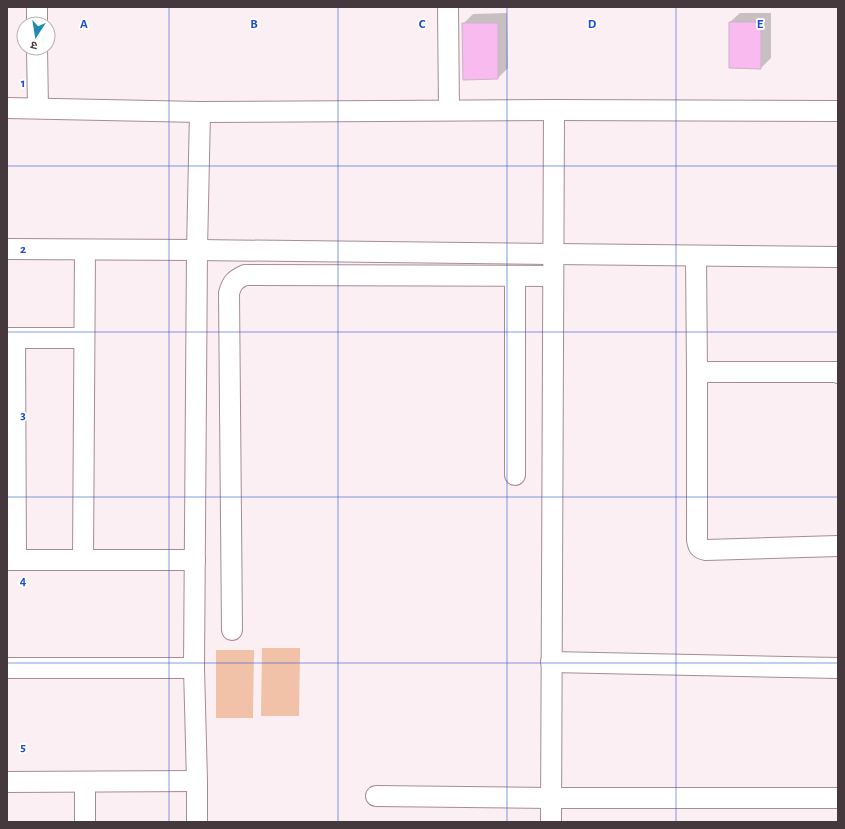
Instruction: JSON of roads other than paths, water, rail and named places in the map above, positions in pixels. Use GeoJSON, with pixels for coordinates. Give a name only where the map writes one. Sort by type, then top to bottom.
{"type":"FeatureCollection","features":[{"type":"Feature","properties":{"kind":"street"},"geometry":{"type":"LineString","coordinates":[[448,7],[450,110]]}},
{"type":"Feature","properties":{"kind":"street"},"geometry":{"type":"LineString","coordinates":[[37,56],[38,108]]}},
{"type":"Feature","properties":{"kind":"street"},"geometry":{"type":"LineString","coordinates":[[7,108],[200,112],[450,110],[838,111]]}},
{"type":"Feature","properties":{"kind":"street"},"geometry":{"type":"LineString","coordinates":[[550,822],[554,110]]}},
{"type":"Feature","properties":{"kind":"street"},"geometry":{"type":"LineString","coordinates":[[197,822],[194,668],[197,250],[200,112]]}},
{"type":"Feature","properties":{"kind":"street"},"geometry":{"type":"LineString","coordinates":[[7,249],[838,257]]}},
{"type":"Feature","properties":{"kind":"street"},"geometry":{"type":"LineString","coordinates":[[83,560],[85,250]]}},
{"type":"Feature","properties":{"kind":"street"},"geometry":{"type":"LineString","coordinates":[[696,256],[698,546],[706,550],[838,546]]}},
{"type":"Feature","properties":{"kind":"street"},"geometry":{"type":"LineString","coordinates":[[232,630],[229,294],[231,285],[236,279],[245,275],[554,276]]}},
{"type":"Feature","properties":{"kind":"street"},"geometry":{"type":"LineString","coordinates":[[515,276],[515,475]]}},
{"type":"Feature","properties":{"kind":"street"},"geometry":{"type":"LineString","coordinates":[[84,338],[11,338],[12,560],[195,560]]}},
{"type":"Feature","properties":{"kind":"street"},"geometry":{"type":"LineString","coordinates":[[697,372],[838,373]]}},
{"type":"Feature","properties":{"kind":"street"},"geometry":{"type":"LineString","coordinates":[[551,662],[838,668]]}},
{"type":"Feature","properties":{"kind":"street"},"geometry":{"type":"LineString","coordinates":[[7,668],[194,668]]}},
{"type":"Feature","properties":{"kind":"street"},"geometry":{"type":"LineString","coordinates":[[7,782],[197,781]]}},
{"type":"Feature","properties":{"kind":"street"},"geometry":{"type":"LineString","coordinates":[[85,782],[85,822]]}},
{"type":"Feature","properties":{"kind":"street"},"geometry":{"type":"LineString","coordinates":[[376,796],[551,798],[838,798]]}}]}
